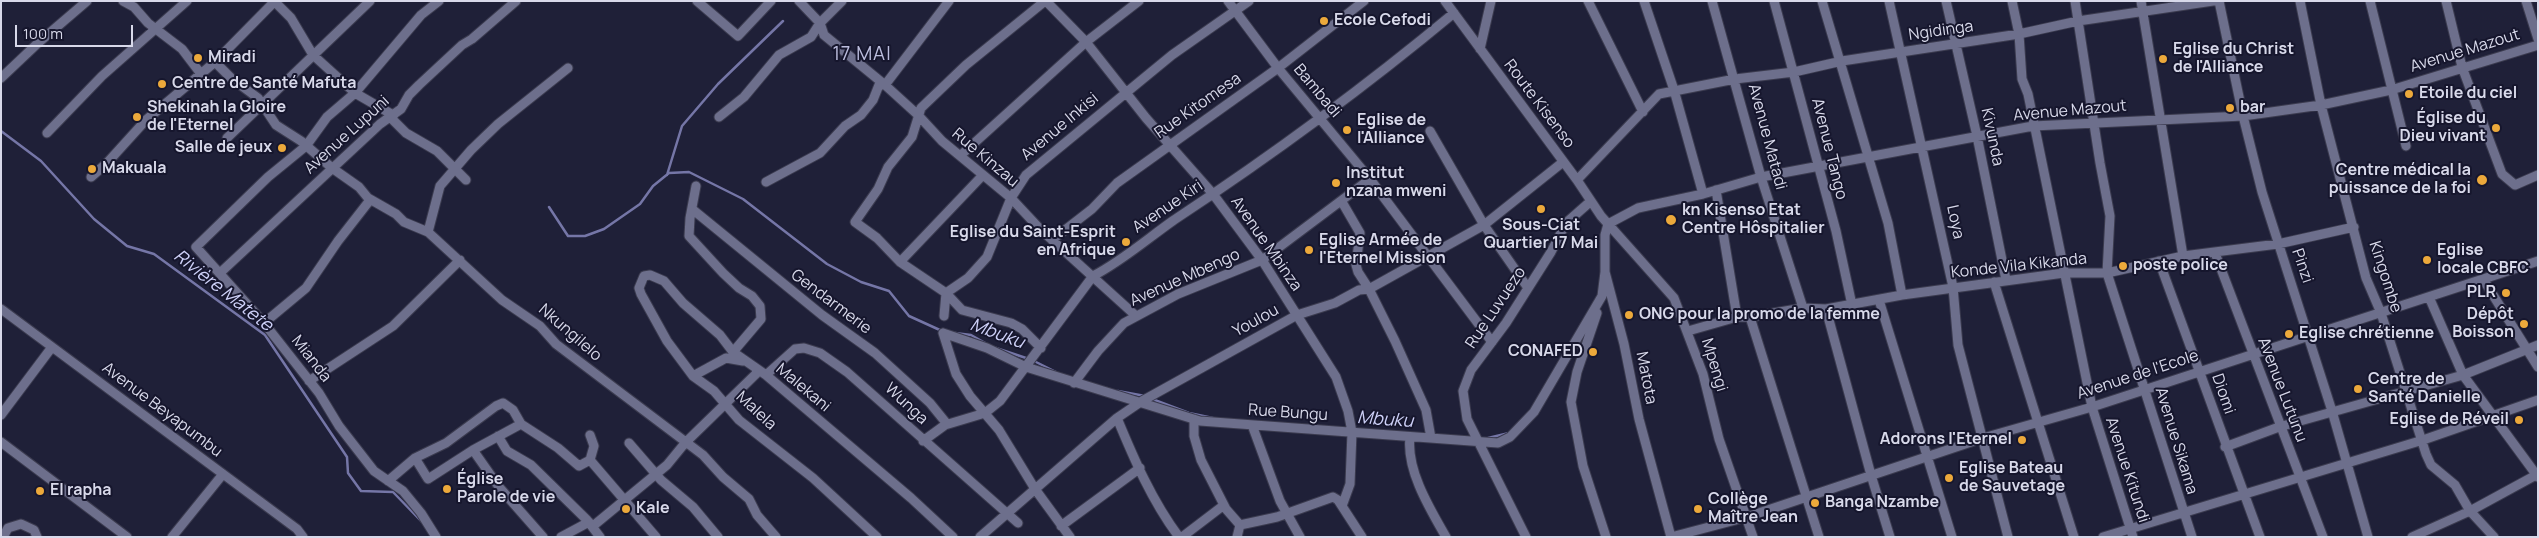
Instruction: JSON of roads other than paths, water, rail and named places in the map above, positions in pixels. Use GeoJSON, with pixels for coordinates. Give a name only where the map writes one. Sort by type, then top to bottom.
{"type":"FeatureCollection","features":[{"type":"Feature","properties":{"kind":"street"},"geometry":{"type":"LineString","coordinates":[[1,78],[87,1]]}},
{"type":"Feature","properties":{"kind":"street"},"geometry":{"type":"LineString","coordinates":[[123,1],[134,7],[157,30],[182,50],[201,74]]}},
{"type":"Feature","properties":{"kind":"street"},"geometry":{"type":"LineString","coordinates":[[47,133],[90,87],[157,30],[187,1]]}},
{"type":"Feature","properties":{"kind":"street"},"geometry":{"type":"LineString","coordinates":[[227,138],[370,1]]}},
{"type":"Feature","properties":{"kind":"street"},"geometry":{"type":"LineString","coordinates":[[306,146],[327,117],[355,93],[421,15],[439,1]]}},
{"type":"Feature","properties":{"kind":"street","name":"Avenue Lupuni"},"geometry":{"type":"LineString","coordinates":[[220,272],[380,124],[401,109],[409,96],[430,74],[516,1]]}},
{"type":"Feature","properties":{"kind":"street"},"geometry":{"type":"LineString","coordinates":[[697,1],[738,36],[771,1]]}},
{"type":"Feature","properties":{"kind":"street","name":"Rue Kinzau"},"geometry":{"type":"LineString","coordinates":[[799,1],[820,23],[824,35],[885,85],[918,115],[942,142],[961,155],[982,176],[1011,198],[1052,240],[1135,316]]}},
{"type":"Feature","properties":{"kind":"street"},"geometry":{"type":"LineString","coordinates":[[719,116],[744,96],[779,55],[810,37],[820,23],[842,1]]}},
{"type":"Feature","properties":{"kind":"street"},"geometry":{"type":"LineString","coordinates":[[766,182],[820,153],[846,126],[861,115],[873,100],[879,85],[885,85],[949,1]]}},
{"type":"Feature","properties":{"kind":"street"},"geometry":{"type":"LineString","coordinates":[[1041,348],[1022,329],[1011,322],[962,310],[946,292],[900,262],[877,238],[855,222],[878,189],[888,167],[912,137],[921,108],[966,65],[1045,1]]}},
{"type":"Feature","properties":{"kind":"street","name":"Avenue Mbinza"},"geometry":{"type":"LineString","coordinates":[[1045,1],[1086,42],[1213,194],[1262,260],[1336,377],[1348,411],[1351,429],[1350,484],[1342,506]]}},
{"type":"Feature","properties":{"kind":"street"},"geometry":{"type":"LineString","coordinates":[[961,155],[1086,42],[1139,1]]}},
{"type":"Feature","properties":{"kind":"street","name":"Bambadi"},"geometry":{"type":"LineString","coordinates":[[1228,1],[1278,68],[1370,179],[1427,258],[1492,342]]}},
{"type":"Feature","properties":{"kind":"street","name":"Avenue Inkisi"},"geometry":{"type":"LineString","coordinates":[[946,292],[968,278],[986,257],[1011,198],[1026,175],[1172,55],[1249,1]]}},
{"type":"Feature","properties":{"kind":"street","name":"Rue Kitomesa"},"geometry":{"type":"LineString","coordinates":[[1052,240],[1092,209],[1117,183],[1278,68],[1364,1]]}},
{"type":"Feature","properties":{"kind":"street","name":"Route Kisenso"},"geometry":{"type":"LineString","coordinates":[[1445,1],[1608,224]]}},
{"type":"Feature","properties":{"kind":"street"},"geometry":{"type":"LineString","coordinates":[[1480,49],[1491,1]]}},
{"type":"Feature","properties":{"kind":"street"},"geometry":{"type":"LineString","coordinates":[[1588,1],[1643,112]]}},
{"type":"Feature","properties":{"kind":"street"},"geometry":{"type":"LineString","coordinates":[[1655,1],[1644,3],[1674,90],[1703,194]]}},
{"type":"Feature","properties":{"kind":"street","name":"Avenue Matadi"},"geometry":{"type":"LineString","coordinates":[[1712,1],[1761,177],[1803,308]]}},
{"type":"Feature","properties":{"kind":"street","name":"Avenue Tango"},"geometry":{"type":"LineString","coordinates":[[1774,1],[1836,231],[1852,304]]}},
{"type":"Feature","properties":{"kind":"street"},"geometry":{"type":"LineString","coordinates":[[1822,1],[1842,61],[1888,223],[1902,295]]}},
{"type":"Feature","properties":{"kind":"street","name":"Loya"},"geometry":{"type":"LineString","coordinates":[[1889,1],[1902,52],[1953,287],[1958,345],[2008,537]]}},
{"type":"Feature","properties":{"kind":"street","name":"Kivunda"},"geometry":{"type":"LineString","coordinates":[[1946,1],[1977,136],[2006,280]]}},
{"type":"Feature","properties":{"kind":"street","name":"Avenue Kitundi"},"geometry":{"type":"LineString","coordinates":[[2012,1],[2019,34],[2022,79],[2092,407],[2132,532]]}},
{"type":"Feature","properties":{"kind":"street","name":"Avenue Sikama"},"geometry":{"type":"LineString","coordinates":[[2075,1],[2110,216],[2107,273],[2192,537]]}},
{"type":"Feature","properties":{"kind":"street"},"geometry":{"type":"LineString","coordinates":[[2141,1],[2183,256]]}},
{"type":"Feature","properties":{"kind":"street","name":"Ngidinga"},"geometry":{"type":"LineString","coordinates":[[1577,180],[1659,94],[1735,79],[1794,72],[1842,61],[2019,34],[2078,21],[2213,1]]}},
{"type":"Feature","properties":{"kind":"street","name":"Pinzi"},"geometry":{"type":"LineString","coordinates":[[2219,1],[2243,116],[2278,244],[2332,412],[2368,537]]}},
{"type":"Feature","properties":{"kind":"street","name":"Kingombe"},"geometry":{"type":"LineString","coordinates":[[2300,1],[2321,105],[2366,278],[2381,313],[2405,393],[2432,464],[2455,485],[2470,511],[2494,537]]}},
{"type":"Feature","properties":{"kind":"street"},"geometry":{"type":"LineString","coordinates":[[2370,1],[2406,146]]}},
{"type":"Feature","properties":{"kind":"street"},"geometry":{"type":"LineString","coordinates":[[2446,1],[2462,67],[2502,174],[2515,185],[2538,175]]}},
{"type":"Feature","properties":{"kind":"street"},"geometry":{"type":"LineString","coordinates":[[2526,1],[2538,39]]}},
{"type":"Feature","properties":{"kind":"street"},"geometry":{"type":"LineString","coordinates":[[91,177],[107,163],[146,120],[215,62],[274,2],[291,18],[313,55],[355,93],[393,115],[394,120],[406,133],[437,151],[466,180]]}},
{"type":"Feature","properties":{"kind":"street","name":"Avenue Kiri"},"geometry":{"type":"LineString","coordinates":[[986,414],[1000,401],[1093,276],[1113,266],[1146,239],[1213,194],[1320,117],[1388,67],[1454,12]]}},
{"type":"Feature","properties":{"kind":"street","name":"Avenue Mazout"},"geometry":{"type":"LineString","coordinates":[[1608,224],[1638,208],[1703,194],[1761,177],[1818,168],[2033,126],[2243,116],[2321,105],[2391,90],[2538,45]]}},
{"type":"Feature","properties":{"kind":"street","name":"Nkungilelo"},"geometry":{"type":"LineString","coordinates":[[215,62],[230,78],[252,92],[276,125],[359,187],[370,200],[396,214],[404,222],[428,232],[502,300],[540,326],[556,344],[703,455],[723,477],[749,499],[756,515],[776,537]]}},
{"type":"Feature","properties":{"kind":"street"},"geometry":{"type":"LineString","coordinates":[[428,232],[440,186],[455,168],[498,124],[568,68]]}},
{"type":"Feature","properties":{"kind":"street"},"geometry":{"type":"LineString","coordinates":[[1430,131],[1484,225],[1528,288]]}},
{"type":"Feature","properties":{"kind":"street","name":"Mianda"},"geometry":{"type":"LineString","coordinates":[[306,146],[268,177],[196,247],[264,323],[309,381],[374,471],[403,492],[421,513],[436,537]]}},
{"type":"Feature","properties":{"kind":"street","name":"Youlou"},"geometry":{"type":"LineString","coordinates":[[980,537],[1116,418],[1297,315],[1334,302],[1359,290],[1369,289],[1427,258],[1484,225],[1563,162]]}},
{"type":"Feature","properties":{"kind":"street"},"geometry":{"type":"LineString","coordinates":[[900,262],[982,176]]}},
{"type":"Feature","properties":{"kind":"street","name":"Avenue Mbengo"},"geometry":{"type":"LineString","coordinates":[[1074,383],[1098,351],[1124,323],[1178,294],[1262,260],[1342,202],[1370,179]]}},
{"type":"Feature","properties":{"kind":"street"},"geometry":{"type":"LineString","coordinates":[[696,186],[689,236],[723,273],[739,288],[752,296],[760,306],[761,319],[733,352]]}},
{"type":"Feature","properties":{"kind":"street"},"geometry":{"type":"LineString","coordinates":[[1716,190],[1738,317]]}},
{"type":"Feature","properties":{"kind":"street"},"geometry":{"type":"LineString","coordinates":[[264,323],[312,282],[338,241],[370,200]]}},
{"type":"Feature","properties":{"kind":"street","name":"Rue Luvuezo"},"geometry":{"type":"LineString","coordinates":[[1526,537],[1467,419],[1463,391],[1471,370],[1528,288],[1551,252],[1566,223],[1591,201]]}},
{"type":"Feature","properties":{"kind":"street"},"geometry":{"type":"LineString","coordinates":[[1342,202],[1360,233],[1356,265],[1358,272],[1369,289],[1426,410],[1431,438]]}},
{"type":"Feature","properties":{"kind":"street","name":"Gendarmerie"},"geometry":{"type":"LineString","coordinates":[[692,209],[814,309],[875,353],[930,403],[947,424]]}},
{"type":"Feature","properties":{"kind":"street","name":"Matota"},"geometry":{"type":"LineString","coordinates":[[1608,224],[1605,235],[1606,272],[1624,344],[1639,419],[1671,537]]}},
{"type":"Feature","properties":{"kind":"street","name":"Mpengi"},"geometry":{"type":"LineString","coordinates":[[1608,224],[1674,298],[1688,331],[1702,374],[1719,439],[1753,537]]}},
{"type":"Feature","properties":{"kind":"street","name":"Konde Vila Kikanda"},"geometry":{"type":"LineString","coordinates":[[1688,331],[1738,317],[1750,317],[1803,308],[1826,309],[1953,287],[2064,273],[2107,273],[2183,256],[2278,244],[2354,227]]}},
{"type":"Feature","properties":{"kind":"street","name":"Avenue Lutunu"},"geometry":{"type":"LineString","coordinates":[[2215,253],[2279,427],[2301,477],[2323,537]]}},
{"type":"Feature","properties":{"kind":"street"},"geometry":{"type":"LineString","coordinates":[[309,381],[393,326],[460,260]]}},
{"type":"Feature","properties":{"kind":"street","name":"Diomi"},"geometry":{"type":"LineString","coordinates":[[2158,261],[2225,447],[2260,537]]}},
{"type":"Feature","properties":{"kind":"street","name":"Avenue de l'Ecole"},"geometry":{"type":"LineString","coordinates":[[1671,537],[1747,517],[1983,438],[2092,407],[2144,388],[2538,261]]}},
{"type":"Feature","properties":{"kind":"street","name":"Rue Bungu"},"geometry":{"type":"LineString","coordinates":[[986,414],[970,396],[956,374],[944,333],[987,348],[1026,367],[1194,419],[1252,425],[1351,429],[1431,438],[1477,439],[1498,443],[1510,437],[1534,412],[1602,296],[1606,272]]}},
{"type":"Feature","properties":{"kind":"street","name":"Malekani"},"geometry":{"type":"LineString","coordinates":[[639,288],[644,276],[650,275],[664,281],[683,303],[720,335],[733,352],[763,373],[911,498],[953,537]]}},
{"type":"Feature","properties":{"kind":"street"},"geometry":{"type":"LineString","coordinates":[[2483,280],[2538,367]]}},
{"type":"Feature","properties":{"kind":"street"},"geometry":{"type":"LineString","coordinates":[[1994,282],[2074,537]]}},
{"type":"Feature","properties":{"kind":"street","name":"Malela"},"geometry":{"type":"LineString","coordinates":[[639,288],[667,341],[693,376],[714,392],[739,420],[813,478],[877,537]]}},
{"type":"Feature","properties":{"kind":"street"},"geometry":{"type":"LineString","coordinates":[[944,316],[946,292]]}},
{"type":"Feature","properties":{"kind":"street"},"geometry":{"type":"LineString","coordinates":[[1602,296],[1571,396],[1583,466],[1606,537]]}},
{"type":"Feature","properties":{"kind":"street"},"geometry":{"type":"LineString","coordinates":[[2412,537],[2424,534],[2537,475],[2463,375],[2430,297]]}},
{"type":"Feature","properties":{"kind":"street"},"geometry":{"type":"LineString","coordinates":[[1879,300],[1952,537]]}},
{"type":"Feature","properties":{"kind":"street","name":"Avenue Beyapumbu"},"geometry":{"type":"LineString","coordinates":[[1,309],[297,529],[303,537]]}},
{"type":"Feature","properties":{"kind":"street"},"geometry":{"type":"LineString","coordinates":[[1826,309],[1871,476],[1890,537]]}},
{"type":"Feature","properties":{"kind":"street"},"geometry":{"type":"LineString","coordinates":[[1750,317],[1819,537]]}},
{"type":"Feature","properties":{"kind":"street"},"geometry":{"type":"LineString","coordinates":[[2225,447],[2279,427],[2405,393],[2463,375],[2538,345]]}},
{"type":"Feature","properties":{"kind":"street"},"geometry":{"type":"LineString","coordinates":[[1,415],[52,347]]}},
{"type":"Feature","properties":{"kind":"street","name":"Wunga"},"geometry":{"type":"LineString","coordinates":[[763,373],[795,348],[804,348],[820,353],[862,384],[1018,523]]}},
{"type":"Feature","properties":{"kind":"street"},"geometry":{"type":"LineString","coordinates":[[561,537],[591,524],[625,501],[675,458],[686,443],[725,404],[763,373],[741,360],[726,358],[693,376]]}},
{"type":"Feature","properties":{"kind":"street"},"geometry":{"type":"LineString","coordinates":[[2104,537],[2132,532],[2183,512],[2423,440],[2538,400]]}},
{"type":"Feature","properties":{"kind":"street"},"geometry":{"type":"LineString","coordinates":[[388,481],[416,458],[446,444],[503,403],[513,410],[521,424],[558,448],[580,466],[590,460],[594,446],[590,435]]}},
{"type":"Feature","properties":{"kind":"street"},"geometry":{"type":"LineString","coordinates":[[923,440],[947,424],[986,414],[999,430],[1035,489],[1070,537]]}},
{"type":"Feature","properties":{"kind":"street"},"geometry":{"type":"LineString","coordinates":[[1116,418],[1166,520],[1180,537],[1224,505]]}},
{"type":"Feature","properties":{"kind":"street"},"geometry":{"type":"LineString","coordinates":[[1194,419],[1196,445],[1224,505],[1240,525]]}},
{"type":"Feature","properties":{"kind":"street"},"geometry":{"type":"LineString","coordinates":[[416,458],[428,479],[473,450],[521,424]]}},
{"type":"Feature","properties":{"kind":"street"},"geometry":{"type":"LineString","coordinates":[[1252,425],[1280,501],[1300,537]]}},
{"type":"Feature","properties":{"kind":"street"},"geometry":{"type":"LineString","coordinates":[[498,436],[507,451],[531,465],[591,524],[600,537]]}},
{"type":"Feature","properties":{"kind":"street"},"geometry":{"type":"LineString","coordinates":[[1410,436],[1409,449],[1420,484],[1446,537]]}},
{"type":"Feature","properties":{"kind":"street"},"geometry":{"type":"LineString","coordinates":[[1,442],[126,537]]}},
{"type":"Feature","properties":{"kind":"street"},"geometry":{"type":"LineString","coordinates":[[629,443],[656,474],[693,506],[718,537]]}},
{"type":"Feature","properties":{"kind":"street"},"geometry":{"type":"LineString","coordinates":[[473,450],[499,487],[543,537]]}},
{"type":"Feature","properties":{"kind":"street"},"geometry":{"type":"LineString","coordinates":[[590,460],[656,537]]}},
{"type":"Feature","properties":{"kind":"street"},"geometry":{"type":"LineString","coordinates":[[1061,526],[1140,468]]}},
{"type":"Feature","properties":{"kind":"street"},"geometry":{"type":"LineString","coordinates":[[172,537],[223,474]]}},
{"type":"Feature","properties":{"kind":"street"},"geometry":{"type":"LineString","coordinates":[[1240,525],[1263,521],[1330,497],[1338,500],[1362,537]]}},
{"type":"Feature","properties":{"kind":"street"},"geometry":{"type":"LineString","coordinates":[[3,537],[8,528],[21,524],[34,530],[37,537]]}},
{"type":"Feature","properties":{"kind":"street"},"geometry":{"type":"LineString","coordinates":[[1237,537],[1240,525]]}},
{"type":"Feature","properties":{"kind":"waterway"},"geometry":{"type":"LineString","coordinates":[[667,175],[682,126],[718,84],[783,21]]}},
{"type":"Feature","properties":{"kind":"waterway","name":"Rivière Matete"},"geometry":{"type":"LineString","coordinates":[[1,131],[41,161],[94,219],[127,246],[154,254],[265,335],[347,457],[348,473],[361,491],[393,492],[422,522]]}},
{"type":"Feature","properties":{"kind":"waterway","name":"Mbuku"},"geometry":{"type":"LineString","coordinates":[[549,207],[568,236],[585,236],[604,229],[640,204],[653,186],[669,173],[689,172],[743,199],[827,264],[861,282],[889,291],[909,316],[942,331]]}},
{"type":"Feature","properties":{"kind":"waterway","name":"Mbuku"},"geometry":{"type":"LineString","coordinates":[[955,333],[971,335],[987,344]]}},
{"type":"Feature","properties":{"kind":"waterway","name":"Mbuku"},"geometry":{"type":"LineString","coordinates":[[996,348],[1029,359]]}},
{"type":"Feature","properties":{"kind":"waterway","name":"Mbuku"},"geometry":{"type":"LineString","coordinates":[[1034,361],[1056,372]]}},
{"type":"Feature","properties":{"kind":"waterway","name":"Mbuku"},"geometry":{"type":"LineString","coordinates":[[1118,391],[1145,396]]}},
{"type":"Feature","properties":{"kind":"waterway","name":"Mbuku"},"geometry":{"type":"LineString","coordinates":[[1152,399],[1189,413],[1213,418]]}},
{"type":"Feature","properties":{"kind":"waterway","name":"Mbuku"},"geometry":{"type":"LineString","coordinates":[[1488,438],[1509,433]]}},
{"type":"Feature","properties":{"kind":"place","name":"Ecole Cefodi"},"geometry":{"type":"Point","coordinates":[1324,21]}},
{"type":"Feature","properties":{"kind":"place","name":"Miradi"},"geometry":{"type":"Point","coordinates":[198,58]}},
{"type":"Feature","properties":{"kind":"place","name":"Eglise du Christ de l'Alliance"},"geometry":{"type":"Point","coordinates":[2163,59]}},
{"type":"Feature","properties":{"kind":"place","name":"Centre de Santé Mafuta"},"geometry":{"type":"Point","coordinates":[162,84]}},
{"type":"Feature","properties":{"kind":"place","name":"Etoile du ciel"},"geometry":{"type":"Point","coordinates":[2409,94]}},
{"type":"Feature","properties":{"kind":"place","name":"bar"},"geometry":{"type":"Point","coordinates":[2230,108]}},
{"type":"Feature","properties":{"kind":"place","name":"Shekinah la Gloire de l'Eternel"},"geometry":{"type":"Point","coordinates":[137,117]}},
{"type":"Feature","properties":{"kind":"place","name":"Église du Dieu vivant"},"geometry":{"type":"Point","coordinates":[2496,128]}},
{"type":"Feature","properties":{"kind":"place","name":"Eglise de l'Alliance"},"geometry":{"type":"Point","coordinates":[1347,130]}},
{"type":"Feature","properties":{"kind":"place","name":"Salle de jeux"},"geometry":{"type":"Point","coordinates":[282,148]}},
{"type":"Feature","properties":{"kind":"place","name":"Makuala"},"geometry":{"type":"Point","coordinates":[92,169]}},
{"type":"Feature","properties":{"kind":"place","name":"Centre médical la puissance de la foi"},"geometry":{"type":"Point","coordinates":[2482,180]}},
{"type":"Feature","properties":{"kind":"place","name":"Institut nzana mweni"},"geometry":{"type":"Point","coordinates":[1336,183]}},
{"type":"Feature","properties":{"kind":"place","name":"Sous-Ciat Quartier 17 Mai"},"geometry":{"type":"Point","coordinates":[1541,209]}},
{"type":"Feature","properties":{"kind":"place","name":"kn Kisenso Etat Centre Hôspitalier"},"geometry":{"type":"Point","coordinates":[1671,220]}},
{"type":"Feature","properties":{"kind":"place","name":"Eglise du Saint-Esprit en Afrique"},"geometry":{"type":"Point","coordinates":[1126,242]}},
{"type":"Feature","properties":{"kind":"place","name":"Eglise Armée de l'Eternel Mission"},"geometry":{"type":"Point","coordinates":[1309,250]}},
{"type":"Feature","properties":{"kind":"place","name":"Eglise locale CBFC"},"geometry":{"type":"Point","coordinates":[2427,260]}},
{"type":"Feature","properties":{"kind":"place","name":"poste police"},"geometry":{"type":"Point","coordinates":[2123,266]}},
{"type":"Feature","properties":{"kind":"place","name":"PLR"},"geometry":{"type":"Point","coordinates":[2506,293]}},
{"type":"Feature","properties":{"kind":"place","name":"ONG pour la promo de la femme"},"geometry":{"type":"Point","coordinates":[1629,315]}},
{"type":"Feature","properties":{"kind":"place","name":"Dépôt Boisson"},"geometry":{"type":"Point","coordinates":[2524,324]}},
{"type":"Feature","properties":{"kind":"place","name":"Eglise chrétienne"},"geometry":{"type":"Point","coordinates":[2289,334]}},
{"type":"Feature","properties":{"kind":"place","name":"CONAFED"},"geometry":{"type":"Point","coordinates":[1593,352]}},
{"type":"Feature","properties":{"kind":"place","name":"Centre de Santé Danielle"},"geometry":{"type":"Point","coordinates":[2358,389]}},
{"type":"Feature","properties":{"kind":"place","name":"Eglise de Réveil"},"geometry":{"type":"Point","coordinates":[2519,420]}},
{"type":"Feature","properties":{"kind":"place","name":"Adorons l'Eternel"},"geometry":{"type":"Point","coordinates":[2022,440]}},
{"type":"Feature","properties":{"kind":"place","name":"Eglise Bateau de Sauvetage"},"geometry":{"type":"Point","coordinates":[1949,478]}},
{"type":"Feature","properties":{"kind":"place","name":"Église Parole de vie"},"geometry":{"type":"Point","coordinates":[447,489]}},
{"type":"Feature","properties":{"kind":"place","name":"El rapha"},"geometry":{"type":"Point","coordinates":[40,491]}},
{"type":"Feature","properties":{"kind":"place","name":"Banga Nzambe"},"geometry":{"type":"Point","coordinates":[1815,503]}},
{"type":"Feature","properties":{"kind":"place","name":"Kale"},"geometry":{"type":"Point","coordinates":[626,509]}},
{"type":"Feature","properties":{"kind":"place","name":"Collège Maître Jean"},"geometry":{"type":"Point","coordinates":[1698,509]}},
{"type":"Feature","properties":{"kind":"district","name":"17 MAI"},"geometry":{"type":"Point","coordinates":[862,55]}}]}
